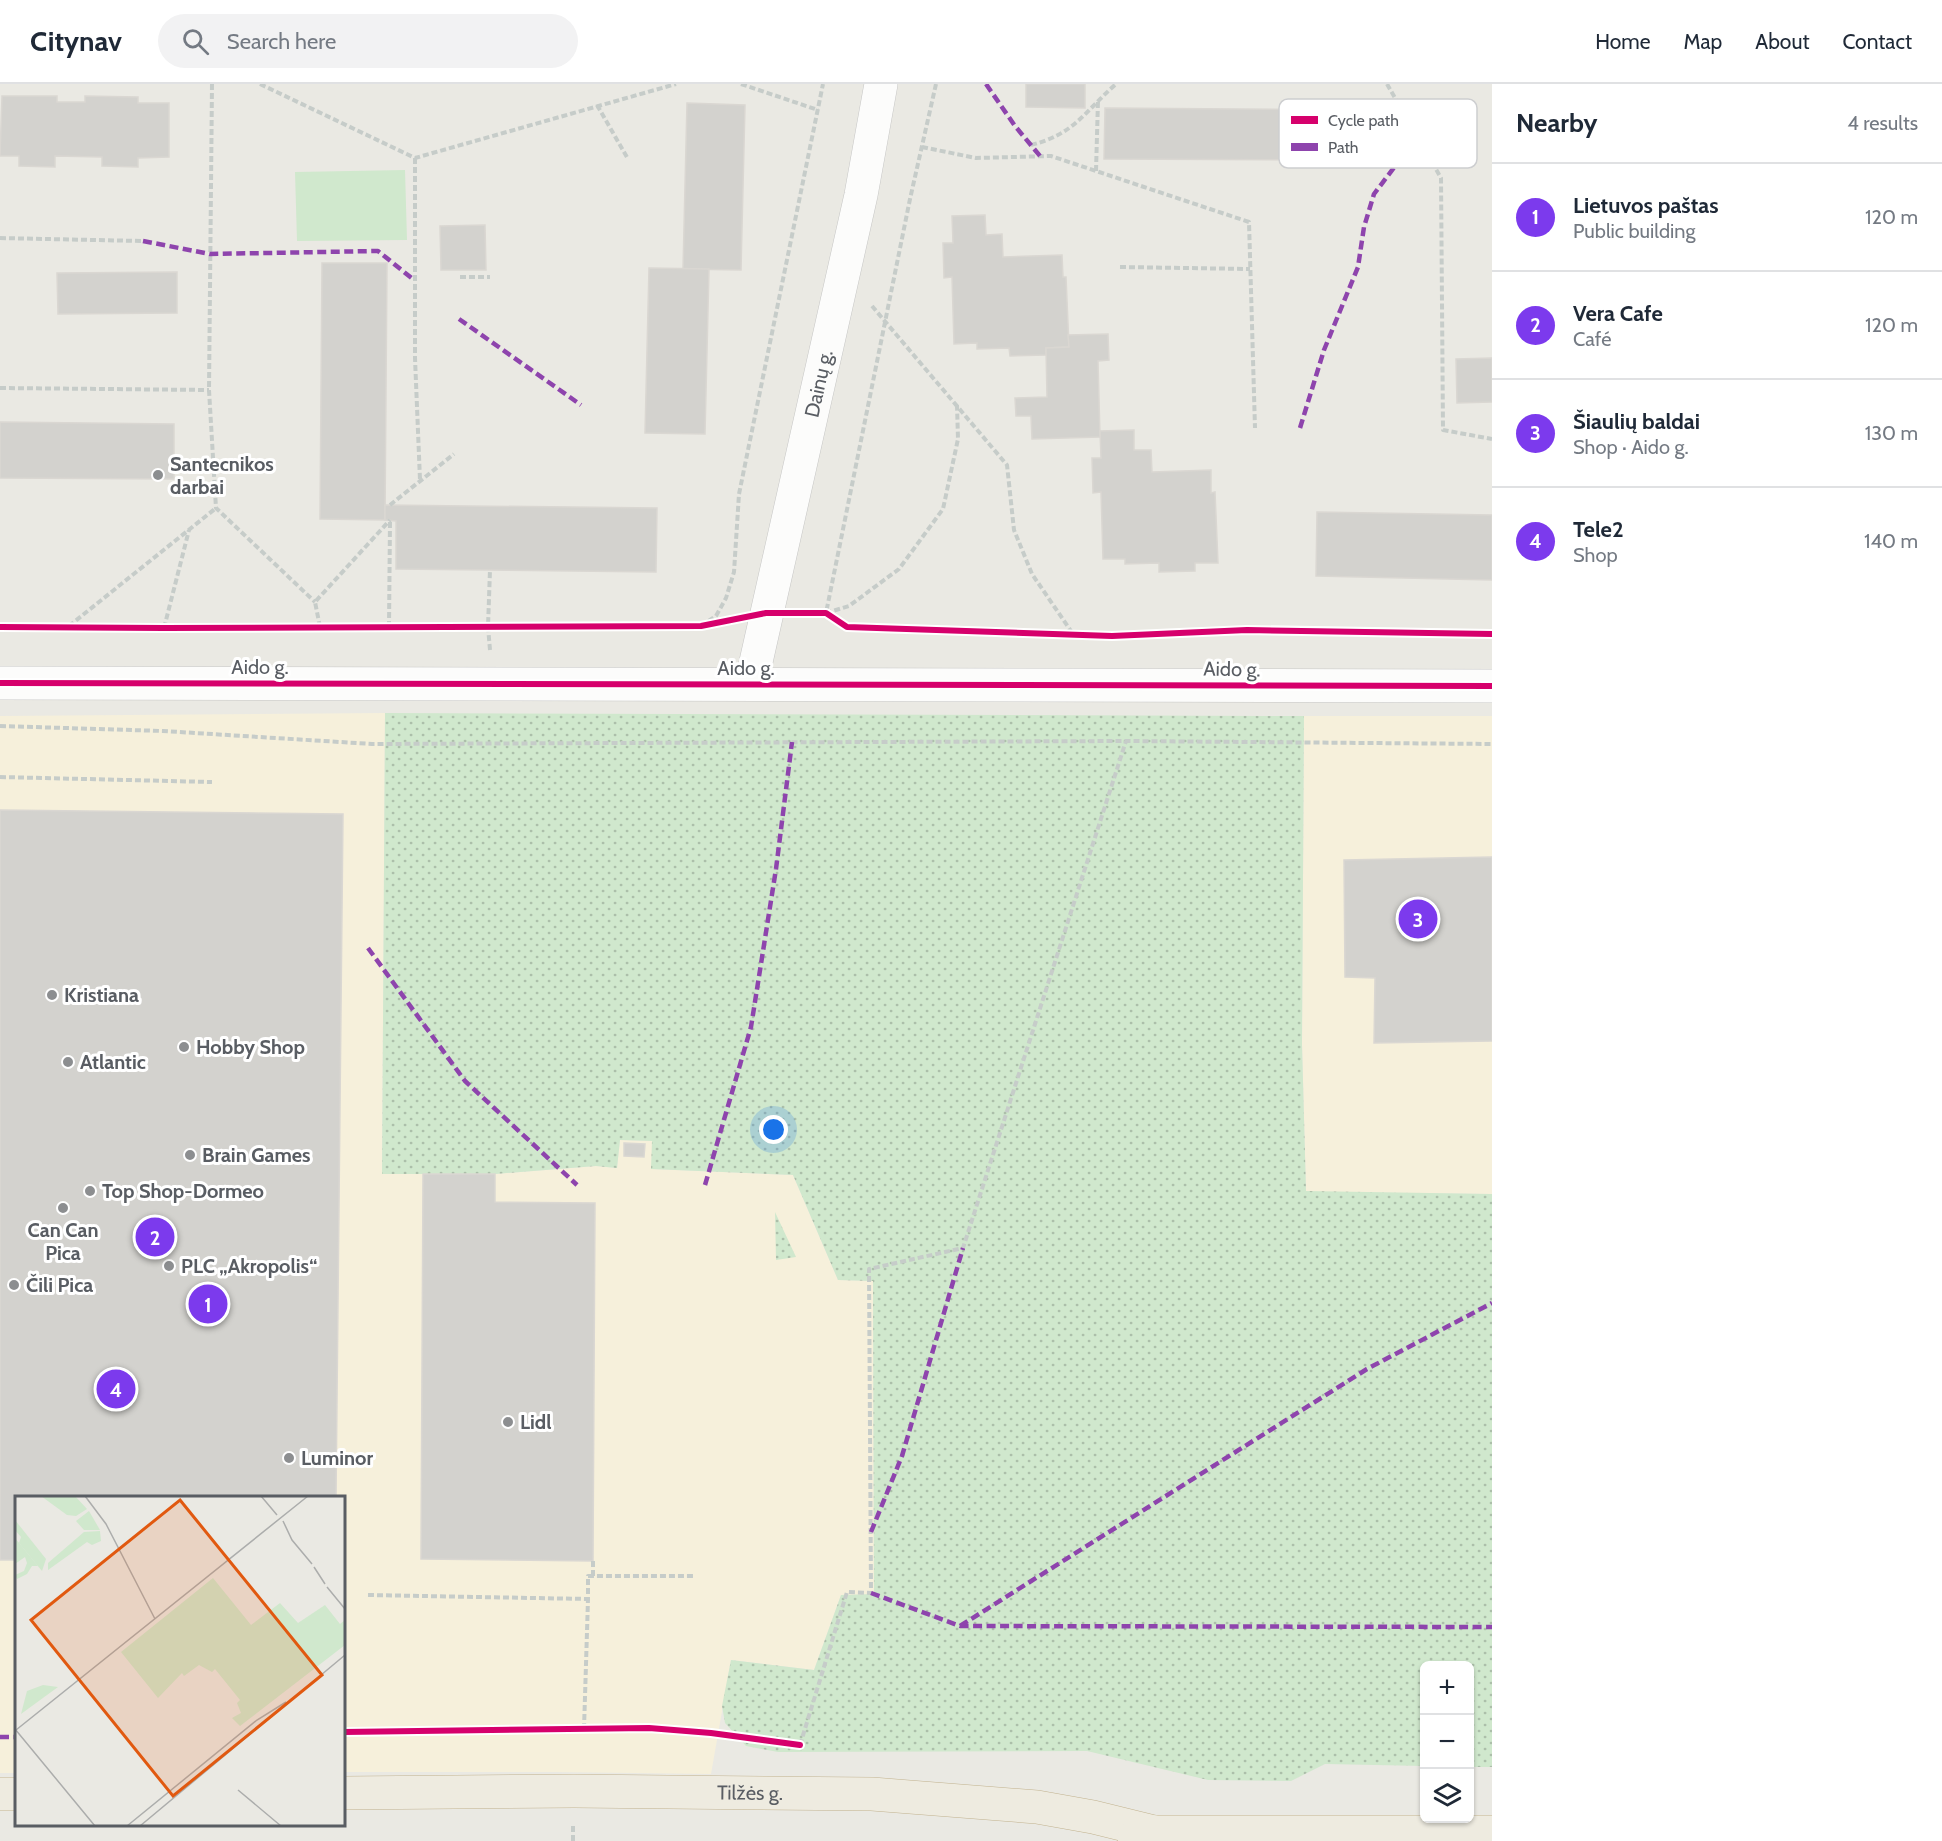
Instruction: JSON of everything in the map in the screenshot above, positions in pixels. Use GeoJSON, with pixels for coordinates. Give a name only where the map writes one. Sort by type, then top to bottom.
{"type":"FeatureCollection","features":[{"type":"Feature","properties":{"kind":"highway","name":"Tilžės g."},"geometry":{"type":"LineString","coordinates":[[345,1792],[574,1791],[872,1794],[1036,1807],[1093,1817],[1154,1832]]}},
{"type":"Feature","properties":{"kind":"highway","name":"Tilžės g."},"geometry":{"type":"LineString","coordinates":[[1117,1841],[1154,1832],[1492,1832]]}},
{"type":"Feature","properties":{"kind":"street","name":"Dainų g."},"geometry":{"type":"LineString","coordinates":[[751,684],[861,195],[881,84]]}},
{"type":"Feature","properties":{"kind":"street","name":"Aido g."},"geometry":{"type":"LineString","coordinates":[[0,683],[1492,686]]}},
{"type":"Feature","properties":{"kind":"path"},"geometry":{"type":"LineString","coordinates":[[212,84],[209,390],[216,508],[315,602],[320,627]]}},
{"type":"Feature","properties":{"kind":"path"},"geometry":{"type":"LineString","coordinates":[[260,84],[415,158],[676,84]]}},
{"type":"Feature","properties":{"kind":"path"},"geometry":{"type":"LineString","coordinates":[[741,84],[818,110]]}},
{"type":"Feature","properties":{"kind":"path"},"geometry":{"type":"LineString","coordinates":[[701,626],[716,616],[726,598],[734,572],[739,494],[823,84]]}},
{"type":"Feature","properties":{"kind":"path"},"geometry":{"type":"LineString","coordinates":[[936,84],[826,613],[849,606],[899,570],[943,509],[958,439],[957,405]]}},
{"type":"Feature","properties":{"kind":"path"},"geometry":{"type":"LineString","coordinates":[[1031,145],[1049,141],[1070,130],[1116,84]]}},
{"type":"Feature","properties":{"kind":"path"},"geometry":{"type":"LineString","coordinates":[[1387,84],[1396,99]]}},
{"type":"Feature","properties":{"kind":"path"},"geometry":{"type":"LineString","coordinates":[[1096,171],[1098,100]]}},
{"type":"Feature","properties":{"kind":"path"},"geometry":{"type":"LineString","coordinates":[[597,105],[628,159]]}},
{"type":"Feature","properties":{"kind":"path"},"geometry":{"type":"LineString","coordinates":[[922,147],[976,158],[1051,156],[1248,222],[1256,428]]}},
{"type":"Feature","properties":{"kind":"path"},"geometry":{"type":"LineString","coordinates":[[415,158],[415,358],[420,480]]}},
{"type":"Feature","properties":{"kind":"path"},"geometry":{"type":"LineString","coordinates":[[1435,168],[1441,178],[1443,430],[1492,440]]}},
{"type":"Feature","properties":{"kind":"path"},"geometry":{"type":"LineString","coordinates":[[0,238],[143,241]]}},
{"type":"Feature","properties":{"kind":"path"},"geometry":{"type":"LineString","coordinates":[[1120,267],[1250,269]]}},
{"type":"Feature","properties":{"kind":"path"},"geometry":{"type":"LineString","coordinates":[[844,273],[1007,465],[1014,530],[1032,574],[1073,634]]}},
{"type":"Feature","properties":{"kind":"path"},"geometry":{"type":"LineString","coordinates":[[460,277],[490,277]]}},
{"type":"Feature","properties":{"kind":"path"},"geometry":{"type":"LineString","coordinates":[[0,388],[209,390]]}},
{"type":"Feature","properties":{"kind":"path"},"geometry":{"type":"LineString","coordinates":[[390,505],[454,454]]}},
{"type":"Feature","properties":{"kind":"path"},"geometry":{"type":"LineString","coordinates":[[69,626],[216,508]]}},
{"type":"Feature","properties":{"kind":"path"},"geometry":{"type":"LineString","coordinates":[[315,602],[390,520],[389,627]]}},
{"type":"Feature","properties":{"kind":"path"},"geometry":{"type":"LineString","coordinates":[[164,628],[190,530]]}},
{"type":"Feature","properties":{"kind":"path"},"geometry":{"type":"LineString","coordinates":[[490,570],[488,627],[492,684]]}},
{"type":"Feature","properties":{"kind":"path"},"geometry":{"type":"LineString","coordinates":[[0,726],[163,730],[372,744],[1126,741],[1492,744]]}},
{"type":"Feature","properties":{"kind":"path"},"geometry":{"type":"LineString","coordinates":[[800,1745],[847,1592],[871,1593],[870,1269],[963,1248],[1126,741]]}},
{"type":"Feature","properties":{"kind":"path"},"geometry":{"type":"LineString","coordinates":[[0,777],[212,782]]}},
{"type":"Feature","properties":{"kind":"path"},"geometry":{"type":"LineString","coordinates":[[593,1561],[593,1576]]}},
{"type":"Feature","properties":{"kind":"path"},"geometry":{"type":"LineString","coordinates":[[584,1729],[588,1576],[694,1576]]}},
{"type":"Feature","properties":{"kind":"path"},"geometry":{"type":"LineString","coordinates":[[368,1595],[588,1599]]}},
{"type":"Feature","properties":{"kind":"shaded area"},"geometry":{"type":"Polygon","coordinates":[[[385,713],[382,1174],[495,1174],[596,1166],[617,1168],[620,1140],[652,1141],[652,1169],[793,1175],[838,1280],[873,1281],[874,1595],[841,1595],[814,1670],[731,1660],[711,1774],[345,1772],[345,1496],[15,1496],[15,1773],[0,1773],[0,716],[385,713]]]}},
{"type":"Feature","properties":{"kind":"shaded area"},"geometry":{"type":"Polygon","coordinates":[[[1304,716],[1492,716],[1492,1194],[1306,1192],[1302,1044],[1304,716]]]}},
{"type":"Feature","properties":{"kind":"green space"},"geometry":{"type":"Polygon","coordinates":[[[405,170],[407,240],[297,241],[295,172],[405,170]]]}},
{"type":"Feature","properties":{"kind":"green space"},"geometry":{"type":"Polygon","coordinates":[[[385,713],[1304,716],[1302,1044],[1306,1191],[1492,1194],[1492,1767],[1474,1767],[1474,1661],[1420,1661],[1420,1766],[1325,1764],[1291,1781],[1208,1780],[1087,1751],[778,1752],[746,1746],[725,1723],[722,1706],[731,1660],[814,1670],[841,1595],[874,1594],[873,1281],[838,1280],[793,1175],[651,1169],[652,1141],[620,1140],[617,1168],[596,1166],[495,1174],[382,1174],[385,713]]]}},
{"type":"Feature","properties":{"kind":"green space"},"geometry":{"type":"Polygon","coordinates":[[[775,1212],[796,1257],[776,1260],[775,1212]]]}},
{"type":"Feature","properties":{"kind":"building"},"geometry":{"type":"Polygon","coordinates":[[[1026,84],[1085,84],[1085,108],[1026,107],[1026,84]]]}},
{"type":"Feature","properties":{"kind":"building"},"geometry":{"type":"Polygon","coordinates":[[[2,96],[57,96],[57,102],[85,102],[85,96],[138,97],[138,103],[169,103],[169,157],[138,158],[138,167],[102,166],[102,157],[55,156],[55,167],[19,166],[19,156],[0,156],[2,96]]]}},
{"type":"Feature","properties":{"kind":"building"},"geometry":{"type":"Polygon","coordinates":[[[687,103],[745,105],[741,270],[683,269],[687,103]]]}},
{"type":"Feature","properties":{"kind":"building"},"geometry":{"type":"Polygon","coordinates":[[[1105,108],[1279,109],[1279,160],[1104,159],[1105,108]]]}},
{"type":"Feature","properties":{"kind":"building"},"geometry":{"type":"Polygon","coordinates":[[[985,215],[986,235],[1002,234],[1003,257],[1062,255],[1063,277],[1066,277],[1069,347],[1046,348],[1046,355],[1010,356],[1009,348],[977,349],[977,343],[954,344],[952,277],[944,278],[943,243],[953,243],[952,216],[985,215]]]}},
{"type":"Feature","properties":{"kind":"building"},"geometry":{"type":"Polygon","coordinates":[[[485,225],[486,270],[441,270],[440,226],[485,225]]]}},
{"type":"Feature","properties":{"kind":"building"},"geometry":{"type":"Polygon","coordinates":[[[322,263],[387,263],[385,520],[320,519],[322,263]]]}},
{"type":"Feature","properties":{"kind":"building"},"geometry":{"type":"Polygon","coordinates":[[[649,268],[709,269],[705,434],[645,433],[649,268]]]}},
{"type":"Feature","properties":{"kind":"building"},"geometry":{"type":"Polygon","coordinates":[[[177,272],[177,313],[58,314],[57,273],[177,272]]]}},
{"type":"Feature","properties":{"kind":"building"},"geometry":{"type":"Polygon","coordinates":[[[1108,334],[1109,360],[1098,361],[1100,437],[1032,439],[1031,416],[1016,416],[1015,398],[1047,397],[1046,348],[1069,347],[1068,335],[1108,334]]]}},
{"type":"Feature","properties":{"kind":"building"},"geometry":{"type":"Polygon","coordinates":[[[1492,358],[1492,402],[1457,403],[1456,359],[1492,358]]]}},
{"type":"Feature","properties":{"kind":"building"},"geometry":{"type":"Polygon","coordinates":[[[0,422],[174,424],[174,479],[0,478],[0,422]]]}},
{"type":"Feature","properties":{"kind":"building"},"geometry":{"type":"Polygon","coordinates":[[[1134,430],[1134,450],[1151,450],[1152,472],[1211,470],[1211,493],[1215,492],[1218,563],[1195,563],[1195,571],[1159,572],[1159,563],[1125,564],[1125,559],[1103,559],[1101,492],[1093,493],[1092,458],[1101,458],[1100,431],[1134,430]]]}},
{"type":"Feature","properties":{"kind":"building"},"geometry":{"type":"Polygon","coordinates":[[[385,505],[657,508],[656,572],[396,569],[396,521],[385,520],[385,505]]]}},
{"type":"Feature","properties":{"kind":"building"},"geometry":{"type":"Polygon","coordinates":[[[1317,512],[1492,515],[1492,580],[1316,576],[1317,512]]]}},
{"type":"Feature","properties":{"kind":"building","name":"PLC „Akropolis“"},"geometry":{"type":"Polygon","coordinates":[[[0,810],[343,814],[336,1496],[15,1496],[15,1560],[0,1560],[0,810]]]}},
{"type":"Feature","properties":{"kind":"building"},"geometry":{"type":"Polygon","coordinates":[[[1492,857],[1492,1041],[1374,1043],[1375,978],[1345,977],[1344,860],[1492,857]]]}},
{"type":"Feature","properties":{"kind":"building"},"geometry":{"type":"Polygon","coordinates":[[[624,1143],[645,1144],[644,1157],[624,1156],[624,1143]]]}},
{"type":"Feature","properties":{"kind":"building","name":"Lidl"},"geometry":{"type":"Polygon","coordinates":[[[423,1174],[495,1174],[495,1202],[595,1203],[593,1561],[421,1559],[423,1174]]]}},
{"type":"Feature","properties":{"kind":"marked path"},"geometry":{"type":"LineString","coordinates":[[986,84],[1015,126],[1040,156]]}},
{"type":"Feature","properties":{"kind":"marked path"},"geometry":{"type":"LineString","coordinates":[[1300,428],[1324,350],[1358,267],[1364,227],[1374,194],[1394,168]]}},
{"type":"Feature","properties":{"kind":"marked path"},"geometry":{"type":"LineString","coordinates":[[143,241],[210,254],[378,251],[414,280]]}},
{"type":"Feature","properties":{"kind":"marked path"},"geometry":{"type":"LineString","coordinates":[[459,319],[581,405]]}},
{"type":"Feature","properties":{"kind":"marked path"},"geometry":{"type":"LineString","coordinates":[[705,1185],[751,1027],[776,869],[792,742]]}},
{"type":"Feature","properties":{"kind":"marked path"},"geometry":{"type":"LineString","coordinates":[[368,948],[465,1081],[577,1185]]}},
{"type":"Feature","properties":{"kind":"marked path"},"geometry":{"type":"LineString","coordinates":[[871,1532],[902,1456],[963,1248]]}},
{"type":"Feature","properties":{"kind":"marked path"},"geometry":{"type":"LineString","coordinates":[[960,1626],[1367,1369],[1492,1303]]}},
{"type":"Feature","properties":{"kind":"marked path"},"geometry":{"type":"LineString","coordinates":[[871,1593],[960,1626],[1492,1627]]}},
{"type":"Feature","properties":{"kind":"marked path"},"geometry":{"type":"LineString","coordinates":[[0,1737],[15,1737]]}},
{"type":"Feature","properties":{"kind":"cycle path"},"geometry":{"type":"LineString","coordinates":[[0,627],[701,626],[766,613],[826,613],[847,627],[1112,636],[1247,630],[1492,634]]}},
{"type":"Feature","properties":{"kind":"cycle path"},"geometry":{"type":"LineString","coordinates":[[0,683],[1492,686]]}},
{"type":"Feature","properties":{"kind":"cycle path"},"geometry":{"type":"LineString","coordinates":[[345,1732],[649,1728],[711,1733],[800,1745]]}},
{"type":"Feature","properties":{"kind":"place","name":"Santecnikos darbai"},"geometry":{"type":"Point","coordinates":[158,475]}},
{"type":"Feature","properties":{"kind":"place","name":"Šiaulių baldai"},"geometry":{"type":"Point","coordinates":[1418,919]}},
{"type":"Feature","properties":{"kind":"place","name":"Kristiana"},"geometry":{"type":"Point","coordinates":[52,995]}},
{"type":"Feature","properties":{"kind":"place","name":"Hobby Shop"},"geometry":{"type":"Point","coordinates":[184,1047]}},
{"type":"Feature","properties":{"kind":"place","name":"Atlantic"},"geometry":{"type":"Point","coordinates":[68,1062]}},
{"type":"Feature","properties":{"kind":"place","name":"Brain Games"},"geometry":{"type":"Point","coordinates":[190,1155]}},
{"type":"Feature","properties":{"kind":"place","name":"Top Shop-Dormeo"},"geometry":{"type":"Point","coordinates":[90,1191]}},
{"type":"Feature","properties":{"kind":"place","name":"Can Can Pica"},"geometry":{"type":"Point","coordinates":[63,1208]}},
{"type":"Feature","properties":{"kind":"place","name":"Vera Cafe"},"geometry":{"type":"Point","coordinates":[155,1237]}},
{"type":"Feature","properties":{"kind":"place","name":"PLC „Akropolis“"},"geometry":{"type":"Point","coordinates":[169,1266]}},
{"type":"Feature","properties":{"kind":"place","name":"Čili Pica"},"geometry":{"type":"Point","coordinates":[14,1285]}},
{"type":"Feature","properties":{"kind":"place","name":"Lietuvos paštas"},"geometry":{"type":"Point","coordinates":[208,1304]}},
{"type":"Feature","properties":{"kind":"place","name":"Tele2"},"geometry":{"type":"Point","coordinates":[116,1389]}},
{"type":"Feature","properties":{"kind":"place","name":"Lidl"},"geometry":{"type":"Point","coordinates":[508,1422]}},
{"type":"Feature","properties":{"kind":"place","name":"Luminor"},"geometry":{"type":"Point","coordinates":[289,1458]}}]}
